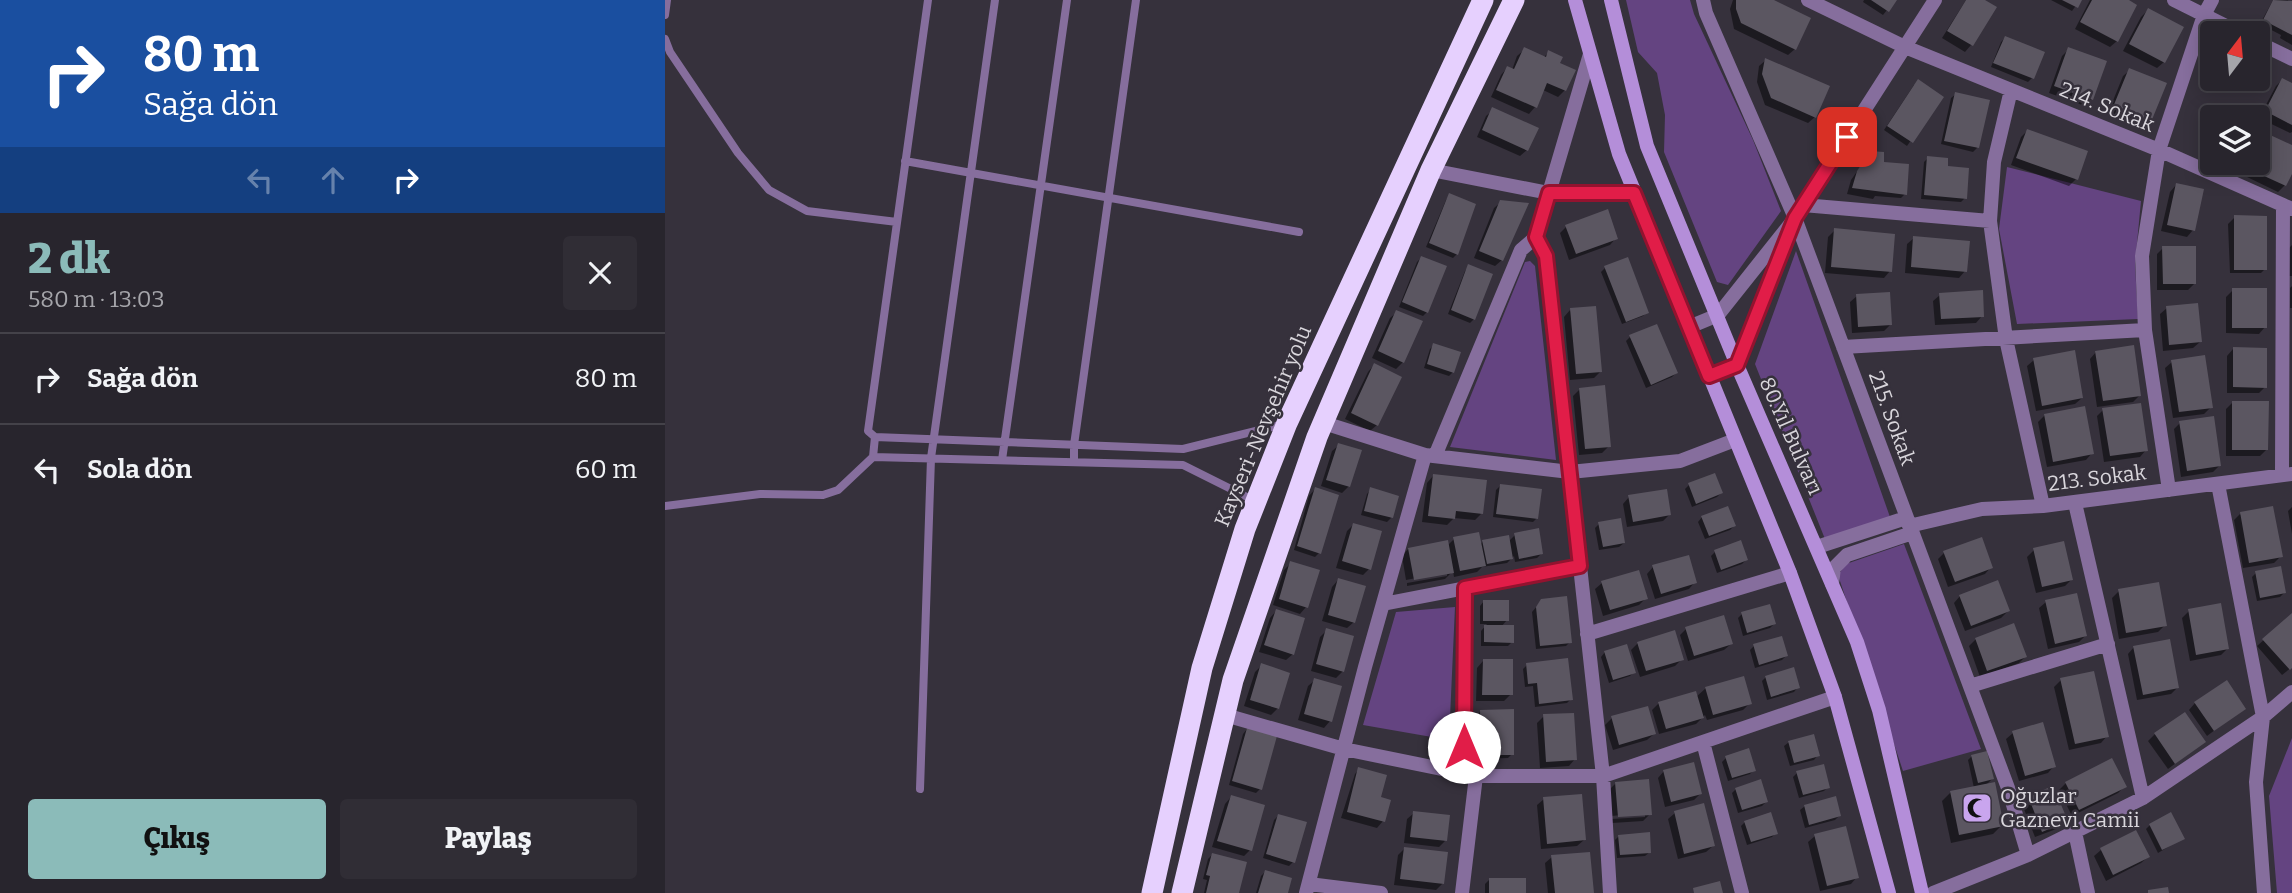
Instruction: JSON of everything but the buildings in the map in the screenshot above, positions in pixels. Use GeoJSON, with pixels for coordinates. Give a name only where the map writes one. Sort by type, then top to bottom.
{"type":"FeatureCollection","features":[{"type":"Feature","properties":{"kind":"highway","name":"Kayseri-Nevşehir yolu"},"geometry":{"type":"LineString","coordinates":[[1152,893],[1202,668],[1255,501],[1287,423],[1483,0]]}},
{"type":"Feature","properties":{"kind":"highway"},"geometry":{"type":"LineString","coordinates":[[1182,893],[1233,680],[1324,423],[1431,170],[1514,0]]}},
{"type":"Feature","properties":{"kind":"street"},"geometry":{"type":"LineString","coordinates":[[1575,0],[1619,153],[1790,573],[1835,697],[1889,893]]}},
{"type":"Feature","properties":{"kind":"street","name":"80.Yıl Bulvarı"},"geometry":{"type":"LineString","coordinates":[[1611,0],[1647,146],[1737,365],[1857,642],[1878,710],[1923,893]]}},
{"type":"Feature","properties":{"kind":"street","name":"215. Sokak"},"geometry":{"type":"LineString","coordinates":[[1703,0],[1706,13],[1799,211],[1843,347],[2008,788],[2028,855]]}},
{"type":"Feature","properties":{"kind":"street","name":"214. Sokak"},"geometry":{"type":"LineString","coordinates":[[1808,0],[1905,47],[2159,150],[2287,207]]}},
{"type":"Feature","properties":{"kind":"street"},"geometry":{"type":"LineString","coordinates":[[1689,327],[1718,315],[1799,211],[1935,0]]}},
{"type":"Feature","properties":{"kind":"street"},"geometry":{"type":"LineString","coordinates":[[2174,0],[2216,21]]}},
{"type":"Feature","properties":{"kind":"street"},"geometry":{"type":"LineString","coordinates":[[2169,490],[2145,330],[2142,256],[2159,150],[2204,15],[2212,0]]}},
{"type":"Feature","properties":{"kind":"street"},"geometry":{"type":"LineString","coordinates":[[2270,48],[2292,59]]}},
{"type":"Feature","properties":{"kind":"street"},"geometry":{"type":"LineString","coordinates":[[1381,893],[1308,889],[1383,604],[1430,456],[1521,250],[1536,237],[1590,54]]}},
{"type":"Feature","properties":{"kind":"street"},"geometry":{"type":"LineString","coordinates":[[2011,90],[1994,162],[1990,221],[2006,339],[2043,506]]}},
{"type":"Feature","properties":{"kind":"street"},"geometry":{"type":"LineString","coordinates":[[1431,170],[1549,193],[1634,193]]}},
{"type":"Feature","properties":{"kind":"street"},"geometry":{"type":"LineString","coordinates":[[2287,207],[2287,475]]}},
{"type":"Feature","properties":{"kind":"street"},"geometry":{"type":"LineString","coordinates":[[1799,211],[1990,221]]}},
{"type":"Feature","properties":{"kind":"street"},"geometry":{"type":"LineString","coordinates":[[1709,376],[1737,365],[1799,211]]}},
{"type":"Feature","properties":{"kind":"street"},"geometry":{"type":"LineString","coordinates":[[1536,237],[1546,256],[1603,775],[1610,893]]}},
{"type":"Feature","properties":{"kind":"street"},"geometry":{"type":"LineString","coordinates":[[1843,347],[2145,330]]}},
{"type":"Feature","properties":{"kind":"street"},"geometry":{"type":"LineString","coordinates":[[1324,423],[1430,456],[1570,472],[1679,461],[1735,440]]}},
{"type":"Feature","properties":{"kind":"street","name":"213. Sokak"},"geometry":{"type":"LineString","coordinates":[[1817,547],[1982,509],[2075,503],[2287,475]]}},
{"type":"Feature","properties":{"kind":"street"},"geometry":{"type":"LineString","coordinates":[[2218,484],[2263,717],[2256,782],[2264,893]]}},
{"type":"Feature","properties":{"kind":"street"},"geometry":{"type":"LineString","coordinates":[[2075,503],[2143,798]]}},
{"type":"Feature","properties":{"kind":"street","name":"213. Sokak"},"geometry":{"type":"LineString","coordinates":[[1832,584],[1834,568],[1847,555],[1909,526]]}},
{"type":"Feature","properties":{"kind":"street"},"geometry":{"type":"LineString","coordinates":[[1383,604],[1580,566]]}},
{"type":"Feature","properties":{"kind":"street"},"geometry":{"type":"LineString","coordinates":[[1587,634],[1790,573]]}},
{"type":"Feature","properties":{"kind":"street"},"geometry":{"type":"LineString","coordinates":[[1462,893],[1470,775],[1465,588]]}},
{"type":"Feature","properties":{"kind":"street"},"geometry":{"type":"LineString","coordinates":[[1970,686],[2108,645]]}},
{"type":"Feature","properties":{"kind":"street"},"geometry":{"type":"LineString","coordinates":[[1933,893],[2028,855],[2143,798],[2263,717],[2292,692]]}},
{"type":"Feature","properties":{"kind":"street"},"geometry":{"type":"LineString","coordinates":[[1225,715],[1344,749],[1470,775],[1603,775],[1835,697]]}},
{"type":"Feature","properties":{"kind":"street"},"geometry":{"type":"LineString","coordinates":[[1703,741],[1742,893]]}},
{"type":"Feature","properties":{"kind":"street"},"geometry":{"type":"LineString","coordinates":[[2075,832],[2088,893]]}},
{"type":"Feature","properties":{"kind":"lane"},"geometry":{"type":"LineString","coordinates":[[665,15],[667,0]]}},
{"type":"Feature","properties":{"kind":"lane"},"geometry":{"type":"LineString","coordinates":[[928,0],[868,431],[875,437],[1183,449],[1287,423]]}},
{"type":"Feature","properties":{"kind":"lane"},"geometry":{"type":"LineString","coordinates":[[920,789],[931,458],[995,0]]}},
{"type":"Feature","properties":{"kind":"lane"},"geometry":{"type":"LineString","coordinates":[[1002,460],[1067,0]]}},
{"type":"Feature","properties":{"kind":"lane"},"geometry":{"type":"LineString","coordinates":[[1074,462],[1136,0]]}},
{"type":"Feature","properties":{"kind":"lane"},"geometry":{"type":"LineString","coordinates":[[665,39],[670,52],[738,153],[769,190],[807,211],[897,222]]}},
{"type":"Feature","properties":{"kind":"lane"},"geometry":{"type":"LineString","coordinates":[[905,161],[1300,232]]}},
{"type":"Feature","properties":{"kind":"lane"},"geometry":{"type":"LineString","coordinates":[[665,506],[760,494],[823,495],[838,490],[873,457],[875,437]]}},
{"type":"Feature","properties":{"kind":"lane"},"geometry":{"type":"LineString","coordinates":[[873,457],[1183,465],[1255,501]]}},
{"type":"Feature","properties":{"kind":"shaded area"},"geometry":{"type":"Polygon","coordinates":[[[1626,0],[1690,0],[1753,140],[1781,211],[1728,285],[1717,282],[1664,152],[1665,115],[1657,73],[1638,52],[1626,0]]]}},
{"type":"Feature","properties":{"kind":"shaded area"},"geometry":{"type":"Polygon","coordinates":[[[2007,167],[2141,201],[2135,264],[2138,319],[2017,324],[1999,229],[2007,167]]]}},
{"type":"Feature","properties":{"kind":"shaded area"},"geometry":{"type":"Polygon","coordinates":[[[1796,251],[1890,517],[1825,539],[1755,364],[1796,251]]]}},
{"type":"Feature","properties":{"kind":"shaded area"},"geometry":{"type":"Polygon","coordinates":[[[1530,261],[1535,266],[1556,460],[1450,447],[1525,262],[1530,261]]]}},
{"type":"Feature","properties":{"kind":"shaded area"},"geometry":{"type":"Polygon","coordinates":[[[1904,544],[1981,749],[1903,771],[1838,575],[1846,564],[1904,544]]]}},
{"type":"Feature","properties":{"kind":"shaded area"},"geometry":{"type":"Polygon","coordinates":[[[1455,607],[1449,740],[1363,725],[1396,612],[1455,607]]]}},
{"type":"Feature","properties":{"kind":"shaded area"},"geometry":{"type":"Polygon","coordinates":[[[2292,738],[2292,893],[2277,893],[2269,796],[2292,738]]]}},
{"type":"Feature","properties":{"kind":"place","name":"Oğuzlar Gaznevi Camii"},"geometry":{"type":"Point","coordinates":[1977,808]}},
{"type":"Feature","properties":{"kind":"route"},"geometry":{"type":"LineString","coordinates":[[1464,747],[1465,588],[1580,566],[1546,256],[1536,237],[1549,193],[1634,193],[1709,376],[1737,365],[1795,218],[1847,137]]}}]}
